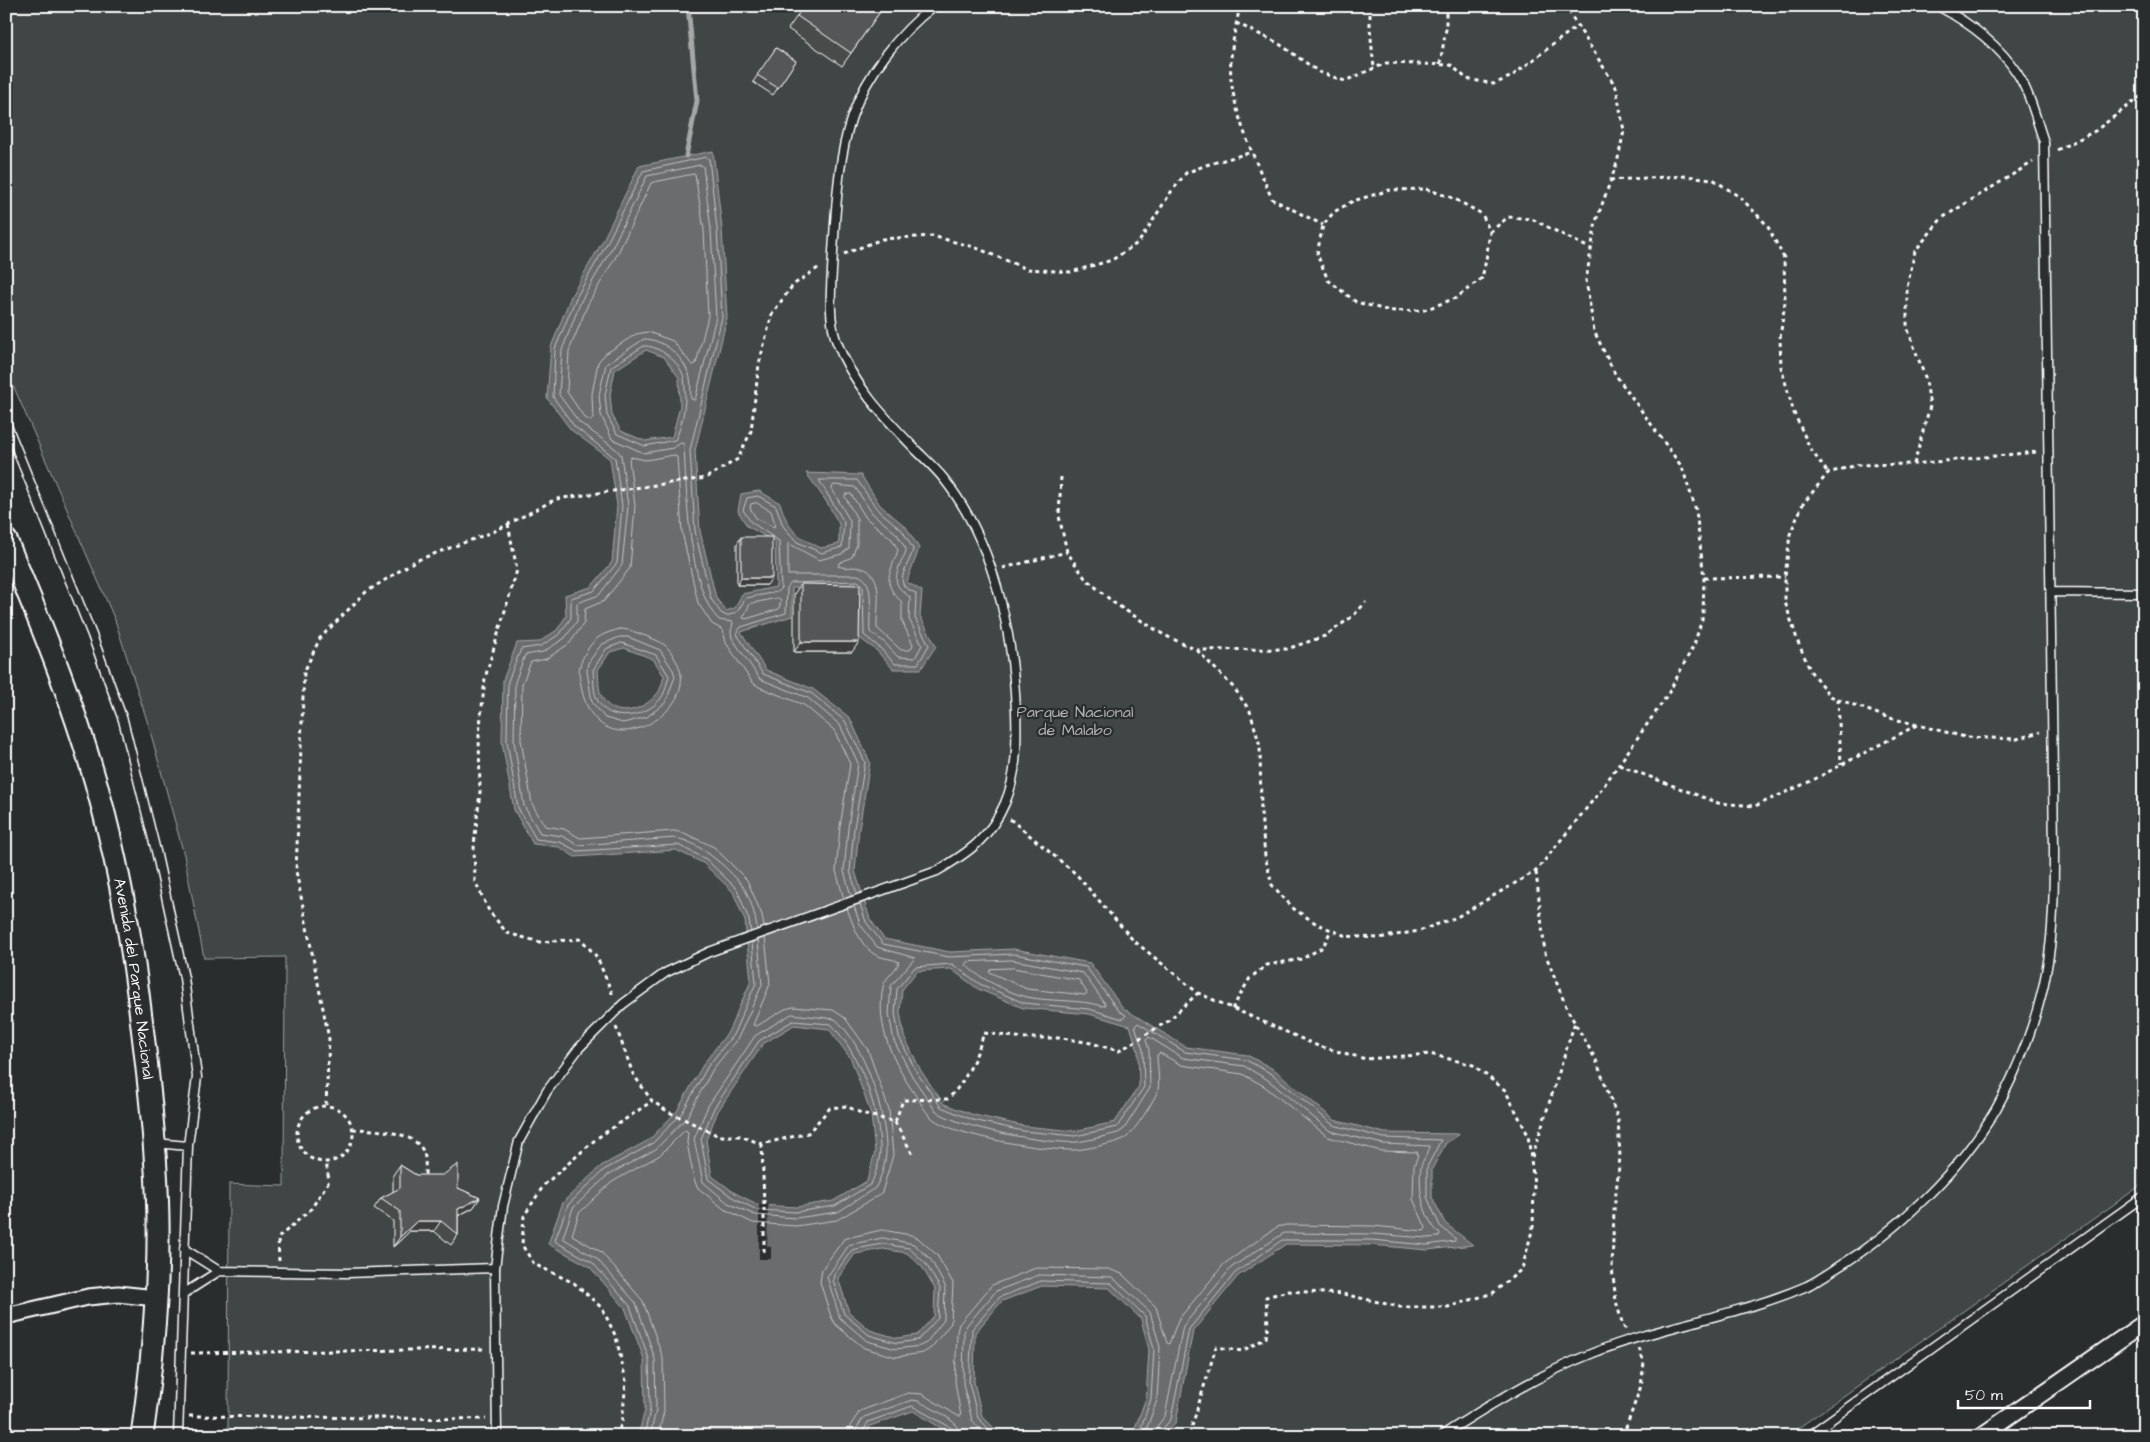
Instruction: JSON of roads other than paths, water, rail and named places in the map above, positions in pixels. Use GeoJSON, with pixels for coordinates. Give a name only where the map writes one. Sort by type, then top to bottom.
{"type":"FeatureCollection","features":[{"type":"Feature","properties":{"kind":"street","name":"Avenida del Parque Nacional"},"geometry":{"type":"LineString","coordinates":[[6,540],[59,669],[103,809],[135,968],[154,1143],[158,1220],[156,1298],[149,1390],[142,1436]]}},
{"type":"Feature","properties":{"kind":"street"},"geometry":{"type":"LineString","coordinates":[[6,1316],[88,1297],[118,1294],[156,1298]]}},
{"type":"Feature","properties":{"kind":"street"},"geometry":{"type":"LineString","coordinates":[[1981,1436],[2144,1323]]}},
{"type":"Feature","properties":{"kind":"lane"},"geometry":{"type":"LineString","coordinates":[[497,1436],[495,1268],[503,1206],[520,1141],[547,1091],[579,1048],[623,1004],[665,973],[709,952],[937,872],[969,852],[989,831],[1005,803],[1014,772],[1017,733],[1015,680],[1002,608],[980,540],[964,509],[944,479],[867,396],[849,368],[836,339],[832,315],[833,258],[840,171],[852,116],[867,84],[890,50],[934,6]]}},
{"type":"Feature","properties":{"kind":"lane"},"geometry":{"type":"LineString","coordinates":[[1441,1436],[1531,1383],[1592,1353],[1742,1309],[1808,1285],[1865,1251],[1913,1210],[1966,1150],[1996,1110],[2014,1072],[2033,1021],[2046,976],[2054,924],[2053,728],[2044,142],[2032,104],[2017,73],[1993,44],[1960,18],[1938,6]]}},
{"type":"Feature","properties":{"kind":"lane"},"geometry":{"type":"LineString","coordinates":[[6,424],[92,635],[123,720],[156,851],[187,997],[197,1077],[188,1146],[178,1436]]}},
{"type":"Feature","properties":{"kind":"lane"},"geometry":{"type":"LineString","coordinates":[[2051,592],[2144,593]]}},
{"type":"Feature","properties":{"kind":"lane"},"geometry":{"type":"LineString","coordinates":[[154,1143],[188,1146]]}},
{"type":"Feature","properties":{"kind":"lane"},"geometry":{"type":"LineString","coordinates":[[1808,1436],[2144,1196]]}},
{"type":"Feature","properties":{"kind":"lane"},"geometry":{"type":"LineString","coordinates":[[184,1249],[219,1271],[347,1273],[495,1268]]}},
{"type":"Feature","properties":{"kind":"lane"},"geometry":{"type":"LineString","coordinates":[[183,1294],[219,1271]]}},
{"type":"Feature","properties":{"kind":"water"},"geometry":{"type":"Polygon","coordinates":[[[713,151],[722,229],[727,318],[695,451],[700,531],[716,598],[726,611],[735,608],[742,594],[776,587],[775,542],[747,526],[738,511],[741,494],[759,491],[780,503],[794,531],[821,548],[839,544],[839,524],[826,501],[806,473],[861,475],[880,505],[906,527],[919,548],[907,582],[922,591],[920,616],[936,646],[921,669],[893,669],[876,650],[858,637],[858,586],[792,588],[792,616],[741,632],[766,670],[813,689],[850,718],[870,762],[859,829],[855,871],[870,919],[884,939],[950,952],[1014,949],[1090,963],[1123,1008],[1186,1047],[1247,1055],[1275,1070],[1334,1120],[1385,1133],[1460,1134],[1446,1143],[1432,1169],[1432,1197],[1445,1223],[1473,1245],[1427,1250],[1372,1245],[1286,1244],[1238,1276],[1193,1331],[1176,1422],[1163,1436],[1132,1436],[1146,1398],[1149,1350],[1141,1319],[1109,1288],[1042,1286],[1002,1301],[975,1333],[974,1382],[982,1416],[995,1429],[1006,1436],[954,1436],[913,1411],[870,1426],[866,1436],[638,1436],[645,1410],[644,1359],[625,1308],[589,1266],[548,1244],[563,1202],[601,1166],[649,1140],[677,1111],[704,1063],[728,1032],[751,981],[745,921],[733,892],[703,863],[676,850],[575,857],[559,847],[533,844],[514,810],[502,742],[503,680],[517,643],[539,642],[557,630],[566,616],[565,595],[591,587],[612,562],[617,505],[610,459],[571,430],[547,398],[551,347],[571,296],[601,244],[639,166],[713,151]],[[646,350],[615,370],[610,395],[612,415],[621,431],[645,441],[672,437],[680,406],[679,378],[664,357],[646,350]],[[624,648],[610,652],[598,670],[600,691],[607,704],[621,711],[637,708],[651,700],[657,694],[664,676],[653,659],[624,648]],[[951,969],[917,971],[902,990],[900,1012],[904,1036],[921,1071],[944,1104],[974,1115],[1024,1126],[1075,1131],[1115,1122],[1139,1086],[1138,1051],[1130,1026],[1089,1014],[1023,1008],[978,989],[951,969]],[[794,1025],[763,1044],[718,1111],[706,1140],[712,1176],[735,1193],[759,1205],[796,1207],[833,1201],[867,1181],[875,1152],[871,1114],[851,1059],[829,1029],[794,1025]],[[883,1249],[855,1254],[838,1278],[849,1312],[870,1330],[897,1338],[917,1335],[934,1316],[935,1289],[922,1267],[907,1253],[883,1249]]]}},
{"type":"Feature","properties":{"kind":"waterway"},"geometry":{"type":"LineString","coordinates":[[686,156],[697,101],[688,6]]}},
{"type":"Feature","properties":{"kind":"park label","name":"Parque Nacional de Malabo"},"geometry":{"type":"Point","coordinates":[1075,721]}}]}
